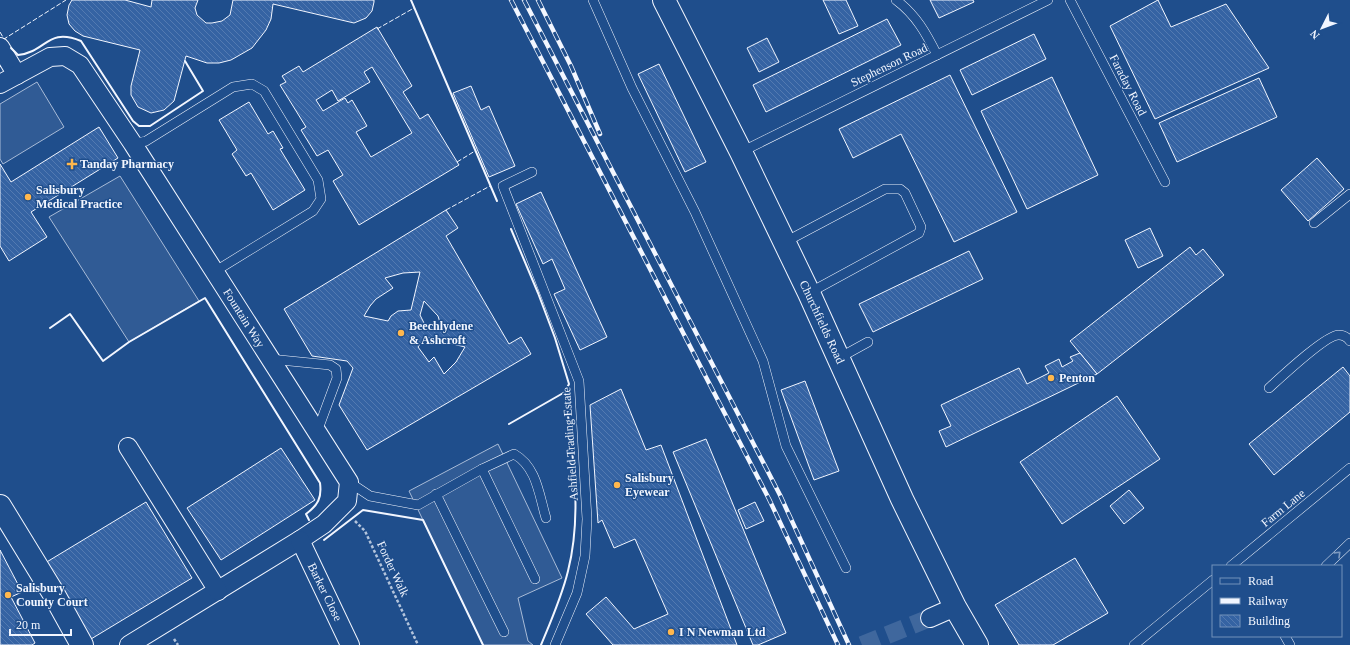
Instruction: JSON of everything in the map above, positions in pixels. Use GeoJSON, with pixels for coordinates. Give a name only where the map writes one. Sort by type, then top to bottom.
{"type":"FeatureCollection","features":[{"type":"Feature","properties":{"kind":"main road","name":"Churchfields Road"},"geometry":{"type":"LineString","coordinates":[[664,0],[785,242],[902,499],[955,607],[977,645]]}},
{"type":"Feature","properties":{"kind":"main road"},"geometry":{"type":"LineString","coordinates":[[0,506],[52,591],[82,645]]}},
{"type":"Feature","properties":{"kind":"street"},"geometry":{"type":"LineString","coordinates":[[0,48],[17,75]]}},
{"type":"Feature","properties":{"kind":"street","name":"Fountain Way"},"geometry":{"type":"LineString","coordinates":[[0,84],[50,57],[65,56],[80,65],[133,144],[348,482]]}},
{"type":"Feature","properties":{"kind":"street"},"geometry":{"type":"LineString","coordinates":[[128,447],[218,591]]}},
{"type":"Feature","properties":{"kind":"street"},"geometry":{"type":"LineString","coordinates":[[129,645],[324,524],[348,501],[348,482]]}},
{"type":"Feature","properties":{"kind":"street","name":"Barker Close"},"geometry":{"type":"LineString","coordinates":[[300,540],[350,645]]}},
{"type":"Feature","properties":{"kind":"street"},"geometry":{"type":"LineString","coordinates":[[930,618],[955,607]]}},
{"type":"Feature","properties":{"kind":"lane"},"geometry":{"type":"LineString","coordinates":[[593,0],[632,88],[694,212],[763,361],[786,446],[846,568]]}},
{"type":"Feature","properties":{"kind":"lane"},"geometry":{"type":"LineString","coordinates":[[896,0],[910,11],[922,26],[937,55]]}},
{"type":"Feature","properties":{"kind":"lane","name":"Stephenson Road"},"geometry":{"type":"LineString","coordinates":[[741,152],[1048,0]]}},
{"type":"Feature","properties":{"kind":"lane","name":"Faraday Road"},"geometry":{"type":"LineString","coordinates":[[1070,0],[1164,182]]}},
{"type":"Feature","properties":{"kind":"lane"},"geometry":{"type":"LineString","coordinates":[[133,144],[146,141],[233,88],[252,84],[264,91],[318,180],[321,199],[313,211],[214,272]]}},
{"type":"Feature","properties":{"kind":"lane","name":"Ashfield Trading Estate"},"geometry":{"type":"LineString","coordinates":[[532,172],[503,186],[579,381],[587,519],[585,556],[577,593],[555,645]]}},
{"type":"Feature","properties":{"kind":"lane"},"geometry":{"type":"LineString","coordinates":[[785,242],[885,189],[900,189],[905,193],[921,227],[919,233],[809,293]]}},
{"type":"Feature","properties":{"kind":"lane"},"geometry":{"type":"LineString","coordinates":[[1314,223],[1350,194]]}},
{"type":"Feature","properties":{"kind":"lane"},"geometry":{"type":"LineString","coordinates":[[1269,388],[1326,340],[1338,335],[1347,337],[1350,341]]}},
{"type":"Feature","properties":{"kind":"lane"},"geometry":{"type":"LineString","coordinates":[[838,358],[868,342]]}},
{"type":"Feature","properties":{"kind":"lane"},"geometry":{"type":"LineString","coordinates":[[270,359],[330,365],[336,369],[337,378],[316,432]]}},
{"type":"Feature","properties":{"kind":"lane"},"geometry":{"type":"LineString","coordinates":[[348,482],[370,496],[418,505],[482,469],[514,454],[524,460],[532,470],[546,518]]}},
{"type":"Feature","properties":{"kind":"lane","name":"Farm Lane"},"geometry":{"type":"LineString","coordinates":[[1232,565],[1350,468]]}},
{"type":"Feature","properties":{"kind":"lane"},"geometry":{"type":"LineString","coordinates":[[482,469],[535,579]]}},
{"type":"Feature","properties":{"kind":"lane"},"geometry":{"type":"LineString","coordinates":[[436,494],[504,632]]}},
{"type":"Feature","properties":{"kind":"lane"},"geometry":{"type":"LineString","coordinates":[[1327,565],[1350,543]]}},
{"type":"Feature","properties":{"kind":"lane"},"geometry":{"type":"LineString","coordinates":[[1134,645],[1212,581]]}},
{"type":"Feature","properties":{"kind":"path","name":"Forder Walk"},"geometry":{"type":"LineString","coordinates":[[342,508],[365,531],[418,645]]}},
{"type":"Feature","properties":{"kind":"shaded area"},"geometry":{"type":"Polygon","coordinates":[[[37,82],[64,127],[3,164],[0,159],[0,104],[37,82]]]}},
{"type":"Feature","properties":{"kind":"shaded area"},"geometry":{"type":"Polygon","coordinates":[[[120,176],[199,301],[129,342],[49,217],[120,176]]]}},
{"type":"Feature","properties":{"kind":"shaded area"},"geometry":{"type":"Polygon","coordinates":[[[498,444],[562,578],[518,598],[528,641],[533,645],[483,645],[409,491],[498,444]]]}},
{"type":"Feature","properties":{"kind":"building"},"geometry":{"type":"Polygon","coordinates":[[[72,0],[125,0],[151,7],[152,0],[198,0],[195,8],[197,15],[206,23],[222,21],[230,15],[233,0],[374,0],[374,2],[372,11],[366,18],[354,23],[273,4],[271,19],[266,30],[252,48],[231,60],[219,63],[207,63],[186,56],[174,101],[164,110],[151,113],[138,107],[131,95],[131,86],[140,50],[83,36],[75,31],[69,24],[67,15],[69,5],[72,0]]]}},
{"type":"Feature","properties":{"kind":"building"},"geometry":{"type":"Polygon","coordinates":[[[823,0],[846,0],[858,26],[839,34],[823,0]]]}},
{"type":"Feature","properties":{"kind":"building"},"geometry":{"type":"Polygon","coordinates":[[[930,0],[973,0],[974,2],[939,18],[930,0]]]}},
{"type":"Feature","properties":{"kind":"building"},"geometry":{"type":"Polygon","coordinates":[[[1158,0],[1171,27],[1226,4],[1269,68],[1155,119],[1110,26],[1158,0]]]}},
{"type":"Feature","properties":{"kind":"building"},"geometry":{"type":"Polygon","coordinates":[[[887,19],[901,45],[766,112],[753,85],[887,19]]]}},
{"type":"Feature","properties":{"kind":"building"},"geometry":{"type":"Polygon","coordinates":[[[377,27],[412,86],[403,92],[420,119],[428,114],[459,165],[359,225],[333,181],[343,175],[328,150],[317,156],[301,130],[306,127],[280,85],[286,82],[282,76],[299,66],[303,72],[377,27]],[[372,67],[364,72],[370,82],[338,101],[332,90],[316,100],[323,111],[345,98],[348,103],[352,100],[367,126],[356,132],[371,157],[412,133],[372,67]]]}},
{"type":"Feature","properties":{"kind":"building"},"geometry":{"type":"Polygon","coordinates":[[[1034,34],[1046,59],[972,95],[960,70],[1034,34]]]}},
{"type":"Feature","properties":{"kind":"building"},"geometry":{"type":"Polygon","coordinates":[[[767,38],[779,62],[759,72],[747,48],[767,38]]]}},
{"type":"Feature","properties":{"kind":"building"},"geometry":{"type":"Polygon","coordinates":[[[659,64],[706,162],[685,172],[638,74],[659,64]]]}},
{"type":"Feature","properties":{"kind":"building"},"geometry":{"type":"Polygon","coordinates":[[[950,75],[1017,212],[954,242],[901,134],[853,158],[839,129],[950,75]]]}},
{"type":"Feature","properties":{"kind":"building"},"geometry":{"type":"Polygon","coordinates":[[[1052,77],[1098,175],[1027,209],[981,111],[1052,77]]]}},
{"type":"Feature","properties":{"kind":"building"},"geometry":{"type":"Polygon","coordinates":[[[1259,78],[1277,117],[1177,162],[1159,123],[1259,78]]]}},
{"type":"Feature","properties":{"kind":"building"},"geometry":{"type":"Polygon","coordinates":[[[471,86],[481,110],[489,106],[515,166],[489,177],[453,93],[471,86]]]}},
{"type":"Feature","properties":{"kind":"building"},"geometry":{"type":"Polygon","coordinates":[[[249,102],[268,134],[273,131],[283,148],[280,149],[305,190],[273,210],[251,173],[246,176],[232,154],[237,150],[219,120],[249,102]]]}},
{"type":"Feature","properties":{"kind":"building","name":"Salisbury Medical Practice"},"geometry":{"type":"Polygon","coordinates":[[[99,127],[118,158],[31,212],[47,237],[9,261],[0,246],[0,164],[11,182],[99,127]]]}},
{"type":"Feature","properties":{"kind":"building"},"geometry":{"type":"Polygon","coordinates":[[[1317,158],[1344,189],[1308,221],[1281,190],[1317,158]]]}},
{"type":"Feature","properties":{"kind":"building"},"geometry":{"type":"Polygon","coordinates":[[[541,192],[607,337],[580,350],[554,294],[565,289],[552,259],[543,264],[516,204],[541,192]]]}},
{"type":"Feature","properties":{"kind":"building","name":"Beechlydene & Ashcroft"},"geometry":{"type":"Polygon","coordinates":[[[446,210],[458,228],[446,236],[509,344],[521,337],[531,354],[367,450],[339,405],[353,368],[347,361],[312,356],[284,309],[446,210]],[[420,272],[403,273],[385,278],[393,288],[376,299],[364,316],[388,321],[391,316],[398,311],[411,310],[420,272]],[[424,301],[420,315],[426,327],[442,329],[438,316],[424,301]],[[425,337],[418,347],[429,362],[434,357],[444,374],[456,362],[465,347],[425,337]]]}},
{"type":"Feature","properties":{"kind":"building"},"geometry":{"type":"Polygon","coordinates":[[[1150,228],[1163,256],[1138,268],[1125,240],[1150,228]]]}},
{"type":"Feature","properties":{"kind":"building"},"geometry":{"type":"Polygon","coordinates":[[[1190,247],[1196,255],[1203,249],[1224,275],[1097,374],[1070,341],[1190,247]]]}},
{"type":"Feature","properties":{"kind":"building"},"geometry":{"type":"Polygon","coordinates":[[[969,251],[983,279],[873,332],[859,304],[969,251]]]}},
{"type":"Feature","properties":{"kind":"building"},"geometry":{"type":"Polygon","coordinates":[[[1080,353],[1097,374],[946,447],[939,431],[951,426],[941,405],[1019,368],[1027,384],[1049,373],[1045,366],[1059,359],[1062,367],[1073,361],[1070,357],[1080,353]]]}},
{"type":"Feature","properties":{"kind":"building"},"geometry":{"type":"Polygon","coordinates":[[[1343,367],[1350,376],[1350,412],[1274,475],[1249,444],[1343,367]]]}},
{"type":"Feature","properties":{"kind":"building"},"geometry":{"type":"Polygon","coordinates":[[[805,381],[839,471],[814,480],[781,390],[805,381]]]}},
{"type":"Feature","properties":{"kind":"building"},"geometry":{"type":"Polygon","coordinates":[[[621,389],[646,450],[661,445],[737,645],[613,645],[586,614],[606,597],[634,629],[668,614],[635,539],[614,548],[602,520],[598,523],[590,405],[621,389]]]}},
{"type":"Feature","properties":{"kind":"building"},"geometry":{"type":"Polygon","coordinates":[[[1117,396],[1160,459],[1062,524],[1020,462],[1117,396]]]}},
{"type":"Feature","properties":{"kind":"building"},"geometry":{"type":"Polygon","coordinates":[[[706,439],[786,633],[758,645],[753,645],[673,452],[706,439]]]}},
{"type":"Feature","properties":{"kind":"building"},"geometry":{"type":"Polygon","coordinates":[[[281,448],[315,500],[221,560],[187,508],[281,448]]]}},
{"type":"Feature","properties":{"kind":"building"},"geometry":{"type":"Polygon","coordinates":[[[1129,490],[1144,508],[1124,524],[1110,506],[1129,490]]]}},
{"type":"Feature","properties":{"kind":"building"},"geometry":{"type":"Polygon","coordinates":[[[146,502],[192,578],[91,639],[45,563],[146,502]]]}},
{"type":"Feature","properties":{"kind":"building"},"geometry":{"type":"Polygon","coordinates":[[[755,502],[764,521],[746,529],[738,510],[755,502]]]}},
{"type":"Feature","properties":{"kind":"building","name":"Salisbury County Court"},"geometry":{"type":"Polygon","coordinates":[[[0,550],[22,592],[11,597],[35,643],[32,645],[0,645],[0,550]]]}},
{"type":"Feature","properties":{"kind":"building"},"geometry":{"type":"Polygon","coordinates":[[[1075,558],[1108,613],[1053,645],[1019,645],[995,605],[1075,558]]]}},
{"type":"Feature","properties":{"kind":"tunnel"},"geometry":{"type":"LineString","coordinates":[[862,645],[930,618]]}},
{"type":"Feature","properties":{"kind":"railway"},"geometry":{"type":"LineString","coordinates":[[511,0],[769,499],[838,645]]}},
{"type":"Feature","properties":{"kind":"railway"},"geometry":{"type":"LineString","coordinates":[[524,0],[780,495],[849,645]]}},
{"type":"Feature","properties":{"kind":"railway"},"geometry":{"type":"LineString","coordinates":[[538,0],[571,66],[600,134]]}},
{"type":"Feature","properties":{"kind":"fence"},"geometry":{"type":"LineString","coordinates":[[0,32],[4,39],[66,0]]}},
{"type":"Feature","properties":{"kind":"fence"},"geometry":{"type":"LineString","coordinates":[[377,29],[414,8]]}},
{"type":"Feature","properties":{"kind":"fence"},"geometry":{"type":"LineString","coordinates":[[457,162],[475,151]]}},
{"type":"Feature","properties":{"kind":"fence"},"geometry":{"type":"LineString","coordinates":[[446,210],[490,186]]}},
{"type":"Feature","properties":{"kind":"wall"},"geometry":{"type":"LineString","coordinates":[[411,0],[497,201]]}},
{"type":"Feature","properties":{"kind":"wall"},"geometry":{"type":"LineString","coordinates":[[11,48],[18,55],[35,50],[54,38],[70,37],[81,41],[133,121],[139,126],[150,126],[203,91],[185,61]]}},
{"type":"Feature","properties":{"kind":"wall"},"geometry":{"type":"LineString","coordinates":[[509,424],[565,392],[569,384],[555,338],[511,229]]}},
{"type":"Feature","properties":{"kind":"wall"},"geometry":{"type":"LineString","coordinates":[[50,328],[70,314],[103,361],[129,342],[205,298],[320,483],[320,497],[314,507],[306,514],[309,520]]}},
{"type":"Feature","properties":{"kind":"wall"},"geometry":{"type":"LineString","coordinates":[[541,645],[566,580],[575,526],[575,481],[565,392]]}},
{"type":"Feature","properties":{"kind":"wall"},"geometry":{"type":"LineString","coordinates":[[324,540],[363,510],[423,520],[483,645]]}},
{"type":"Feature","properties":{"kind":"place","name":"Tanday Pharmacy"},"geometry":{"type":"Point","coordinates":[72,164]}},
{"type":"Feature","properties":{"kind":"place","name":"Salisbury Medical Practice"},"geometry":{"type":"Point","coordinates":[28,197]}},
{"type":"Feature","properties":{"kind":"place","name":"Beechlydene & Ashcroft"},"geometry":{"type":"Point","coordinates":[401,333]}},
{"type":"Feature","properties":{"kind":"place","name":"Penton"},"geometry":{"type":"Point","coordinates":[1051,378]}},
{"type":"Feature","properties":{"kind":"place","name":"Salisbury Eyewear"},"geometry":{"type":"Point","coordinates":[617,485]}},
{"type":"Feature","properties":{"kind":"place","name":"Salisbury County Court"},"geometry":{"type":"Point","coordinates":[8,595]}},
{"type":"Feature","properties":{"kind":"place","name":"I N Newman Ltd"},"geometry":{"type":"Point","coordinates":[671,632]}}]}
